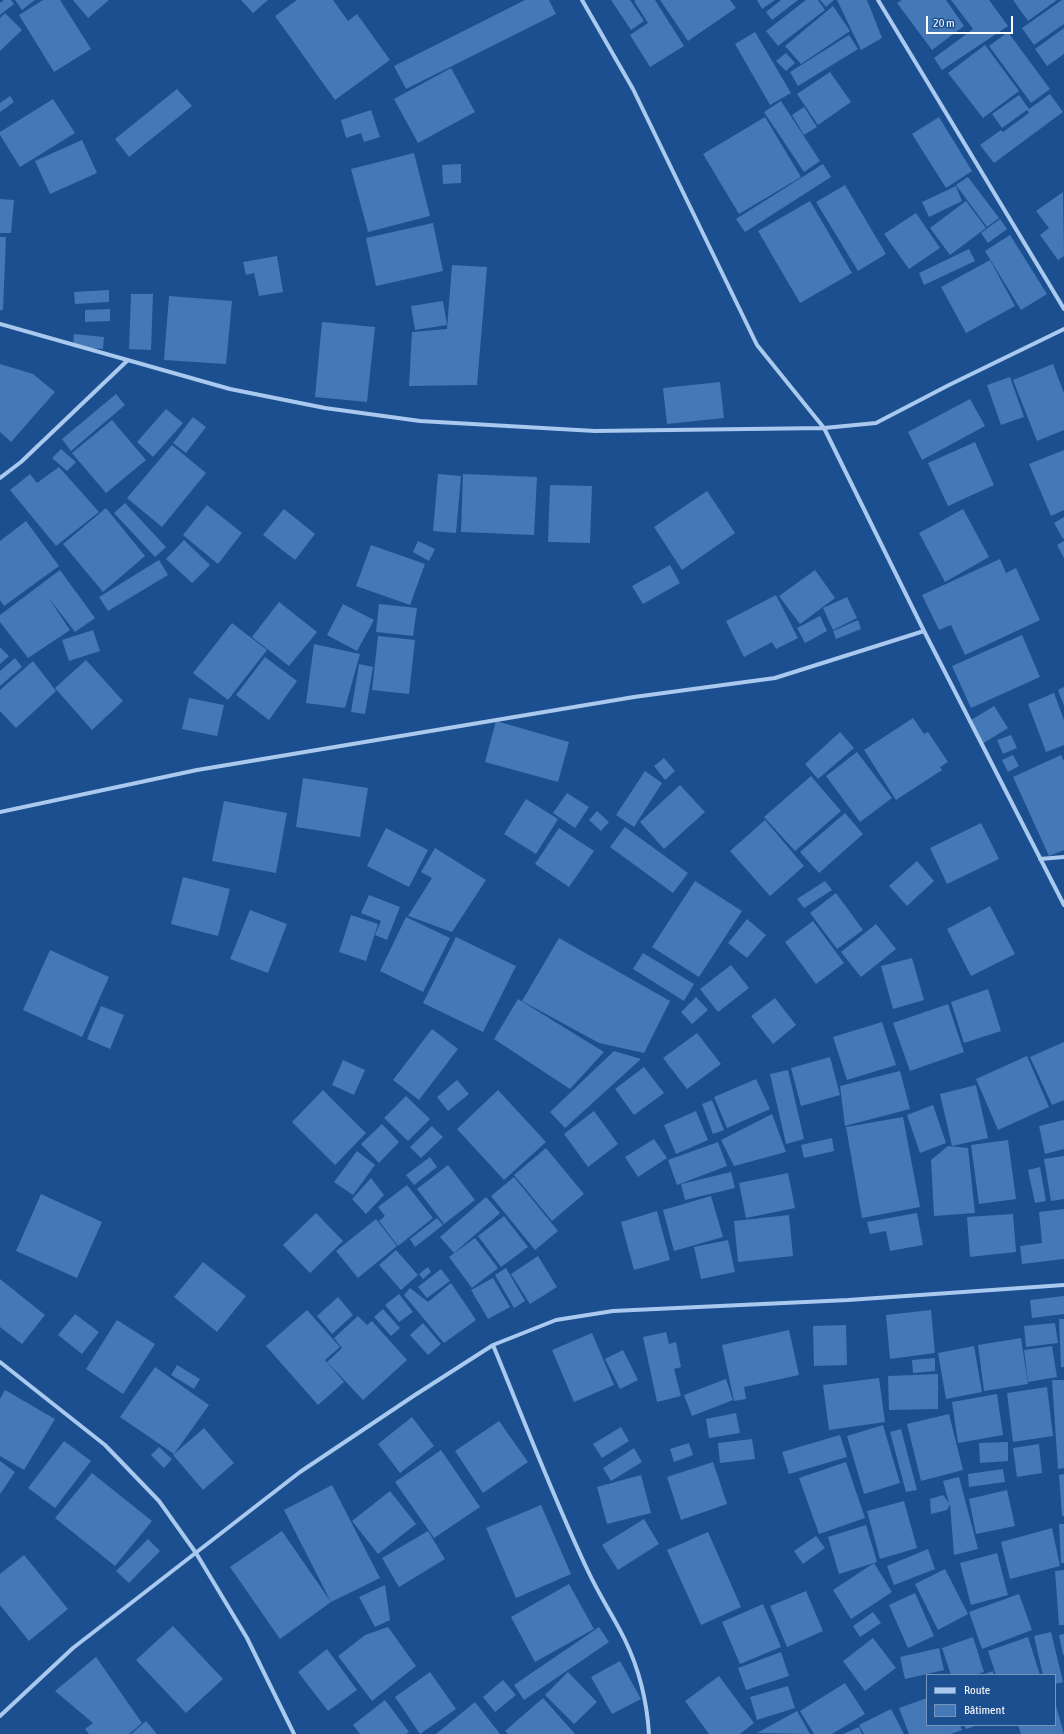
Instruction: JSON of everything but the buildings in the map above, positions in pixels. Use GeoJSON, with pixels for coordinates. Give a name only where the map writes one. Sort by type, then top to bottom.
{"type":"FeatureCollection","features":[{"type":"Feature","properties":{"kind":"street"},"geometry":{"type":"LineString","coordinates":[[582,0],[633,88],[756,345],[824,428],[924,631],[1064,904]]}},
{"type":"Feature","properties":{"kind":"street"},"geometry":{"type":"LineString","coordinates":[[878,0],[1064,309]]}},
{"type":"Feature","properties":{"kind":"street"},"geometry":{"type":"LineString","coordinates":[[0,324],[230,389],[325,408],[420,421],[595,431],[824,428],[876,423],[949,385],[1064,329]]}},
{"type":"Feature","properties":{"kind":"street"},"geometry":{"type":"LineString","coordinates":[[0,478],[20,462],[128,360]]}},
{"type":"Feature","properties":{"kind":"street"},"geometry":{"type":"LineString","coordinates":[[0,812],[213,767],[634,697],[776,678],[924,631]]}},
{"type":"Feature","properties":{"kind":"street"},"geometry":{"type":"LineString","coordinates":[[1040,859],[1064,857]]}},
{"type":"Feature","properties":{"kind":"street"},"geometry":{"type":"LineString","coordinates":[[0,1716],[73,1648],[300,1472],[415,1395],[494,1345],[556,1320],[613,1311],[840,1301],[1064,1285]]}},
{"type":"Feature","properties":{"kind":"street"},"geometry":{"type":"LineString","coordinates":[[494,1345],[553,1492],[588,1572],[626,1641],[639,1678],[648,1715],[649,1734]]}},
{"type":"Feature","properties":{"kind":"street"},"geometry":{"type":"LineString","coordinates":[[0,1362],[105,1445],[159,1501],[196,1553],[247,1638],[294,1734]]}}]}
